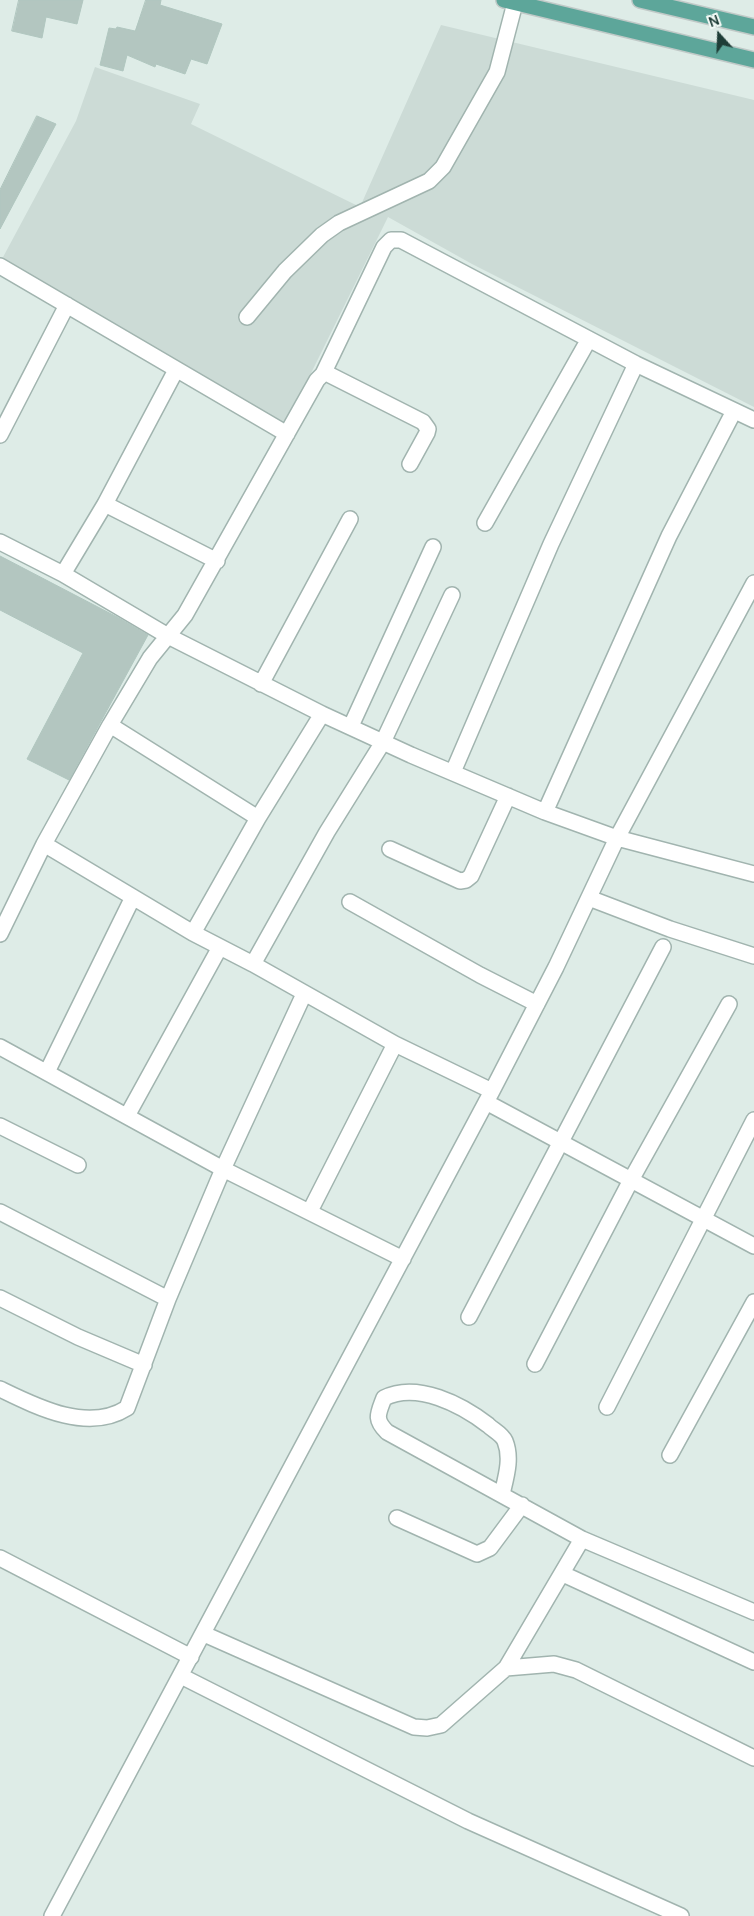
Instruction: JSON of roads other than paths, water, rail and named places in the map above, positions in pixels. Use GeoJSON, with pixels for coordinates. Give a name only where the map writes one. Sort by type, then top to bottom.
{"type":"FeatureCollection","features":[{"type":"Feature","properties":{"kind":"main road"},"geometry":{"type":"LineString","coordinates":[[640,0],[754,27]]}},
{"type":"Feature","properties":{"kind":"main road"},"geometry":{"type":"LineString","coordinates":[[509,1],[754,60]]}},
{"type":"Feature","properties":{"kind":"street"},"geometry":{"type":"LineString","coordinates":[[247,317],[285,272],[322,235],[339,223],[429,181],[443,167],[497,72],[509,1]]}},
{"type":"Feature","properties":{"kind":"street"},"geometry":{"type":"LineString","coordinates":[[0,934],[44,844],[110,725],[150,658],[185,615],[317,380],[323,374],[384,248],[391,240],[401,240],[636,364],[754,420]]}},
{"type":"Feature","properties":{"kind":"street"},"geometry":{"type":"LineString","coordinates":[[0,266],[287,434]]}},
{"type":"Feature","properties":{"kind":"street"},"geometry":{"type":"LineString","coordinates":[[0,435],[67,305]]}},
{"type":"Feature","properties":{"kind":"street"},"geometry":{"type":"LineString","coordinates":[[485,523],[588,339]]}},
{"type":"Feature","properties":{"kind":"street"},"geometry":{"type":"LineString","coordinates":[[453,772],[551,544],[636,364]]}},
{"type":"Feature","properties":{"kind":"street"},"geometry":{"type":"LineString","coordinates":[[62,574],[105,504],[176,370]]}},
{"type":"Feature","properties":{"kind":"street"},"geometry":{"type":"LineString","coordinates":[[323,374],[328,374],[427,426],[427,433],[410,464]]}},
{"type":"Feature","properties":{"kind":"street"},"geometry":{"type":"LineString","coordinates":[[544,812],[669,536],[734,411]]}},
{"type":"Feature","properties":{"kind":"street"},"geometry":{"type":"LineString","coordinates":[[105,504],[216,561]]}},
{"type":"Feature","properties":{"kind":"street"},"geometry":{"type":"LineString","coordinates":[[260,684],[350,519]]}},
{"type":"Feature","properties":{"kind":"street"},"geometry":{"type":"LineString","coordinates":[[0,542],[62,574],[168,636],[260,684],[383,742],[544,812],[617,838],[754,874]]}},
{"type":"Feature","properties":{"kind":"street"},"geometry":{"type":"LineString","coordinates":[[351,726],[433,547]]}},
{"type":"Feature","properties":{"kind":"street"},"geometry":{"type":"LineString","coordinates":[[52,1916],[489,1097],[537,1004],[617,838],[754,583]]}},
{"type":"Feature","properties":{"kind":"street"},"geometry":{"type":"LineString","coordinates":[[253,964],[328,832],[383,742],[452,595]]}},
{"type":"Feature","properties":{"kind":"street"},"geometry":{"type":"LineString","coordinates":[[194,934],[258,818],[322,714]]}},
{"type":"Feature","properties":{"kind":"street"},"geometry":{"type":"LineString","coordinates":[[110,725],[258,818]]}},
{"type":"Feature","properties":{"kind":"street"},"geometry":{"type":"LineString","coordinates":[[390,849],[460,881],[466,880],[471,876],[508,796]]}},
{"type":"Feature","properties":{"kind":"street"},"geometry":{"type":"LineString","coordinates":[[44,844],[194,934],[253,964],[489,1097],[560,1142],[754,1246]]}},
{"type":"Feature","properties":{"kind":"street"},"geometry":{"type":"LineString","coordinates":[[47,1072],[133,897]]}},
{"type":"Feature","properties":{"kind":"street"},"geometry":{"type":"LineString","coordinates":[[589,898],[670,929],[754,956]]}},
{"type":"Feature","properties":{"kind":"street"},"geometry":{"type":"LineString","coordinates":[[350,902],[480,975],[537,1004]]}},
{"type":"Feature","properties":{"kind":"street"},"geometry":{"type":"LineString","coordinates":[[127,1116],[220,947]]}},
{"type":"Feature","properties":{"kind":"street"},"geometry":{"type":"LineString","coordinates":[[469,1317],[663,947]]}},
{"type":"Feature","properties":{"kind":"street"},"geometry":{"type":"LineString","coordinates":[[0,1389],[53,1412],[86,1418],[115,1416],[127,1408],[168,1299],[222,1169],[304,994]]}},
{"type":"Feature","properties":{"kind":"street"},"geometry":{"type":"LineString","coordinates":[[535,1364],[631,1180],[730,1004]]}},
{"type":"Feature","properties":{"kind":"street"},"geometry":{"type":"LineString","coordinates":[[310,1211],[395,1044]]}},
{"type":"Feature","properties":{"kind":"street"},"geometry":{"type":"LineString","coordinates":[[0,1047],[222,1169],[310,1211],[403,1259]]}},
{"type":"Feature","properties":{"kind":"street"},"geometry":{"type":"LineString","coordinates":[[607,1408],[754,1120]]}},
{"type":"Feature","properties":{"kind":"street"},"geometry":{"type":"LineString","coordinates":[[0,1126],[78,1165]]}},
{"type":"Feature","properties":{"kind":"street"},"geometry":{"type":"LineString","coordinates":[[0,1212],[168,1299]]}},
{"type":"Feature","properties":{"kind":"street"},"geometry":{"type":"LineString","coordinates":[[0,1298],[78,1337],[144,1365]]}},
{"type":"Feature","properties":{"kind":"street"},"geometry":{"type":"LineString","coordinates":[[670,1455],[754,1302]]}},
{"type":"Feature","properties":{"kind":"street"},"geometry":{"type":"LineString","coordinates":[[502,1494],[508,1462],[508,1449],[504,1438],[472,1413],[444,1399],[421,1394],[401,1393],[384,1398],[377,1415],[380,1424],[387,1432],[582,1539],[754,1612]]}},
{"type":"Feature","properties":{"kind":"street"},"geometry":{"type":"LineString","coordinates":[[397,1518],[477,1554],[490,1548],[522,1505]]}},
{"type":"Feature","properties":{"kind":"street"},"geometry":{"type":"LineString","coordinates":[[204,1634],[414,1727],[427,1728],[441,1725],[506,1668],[582,1539]]}},
{"type":"Feature","properties":{"kind":"street"},"geometry":{"type":"LineString","coordinates":[[0,1558],[191,1657]]}},
{"type":"Feature","properties":{"kind":"street"},"geometry":{"type":"LineString","coordinates":[[563,1574],[754,1662]]}},
{"type":"Feature","properties":{"kind":"street"},"geometry":{"type":"LineString","coordinates":[[506,1668],[554,1664],[576,1670],[754,1758]]}},
{"type":"Feature","properties":{"kind":"street"},"geometry":{"type":"LineString","coordinates":[[181,1676],[468,1821],[681,1916]]}}]}
